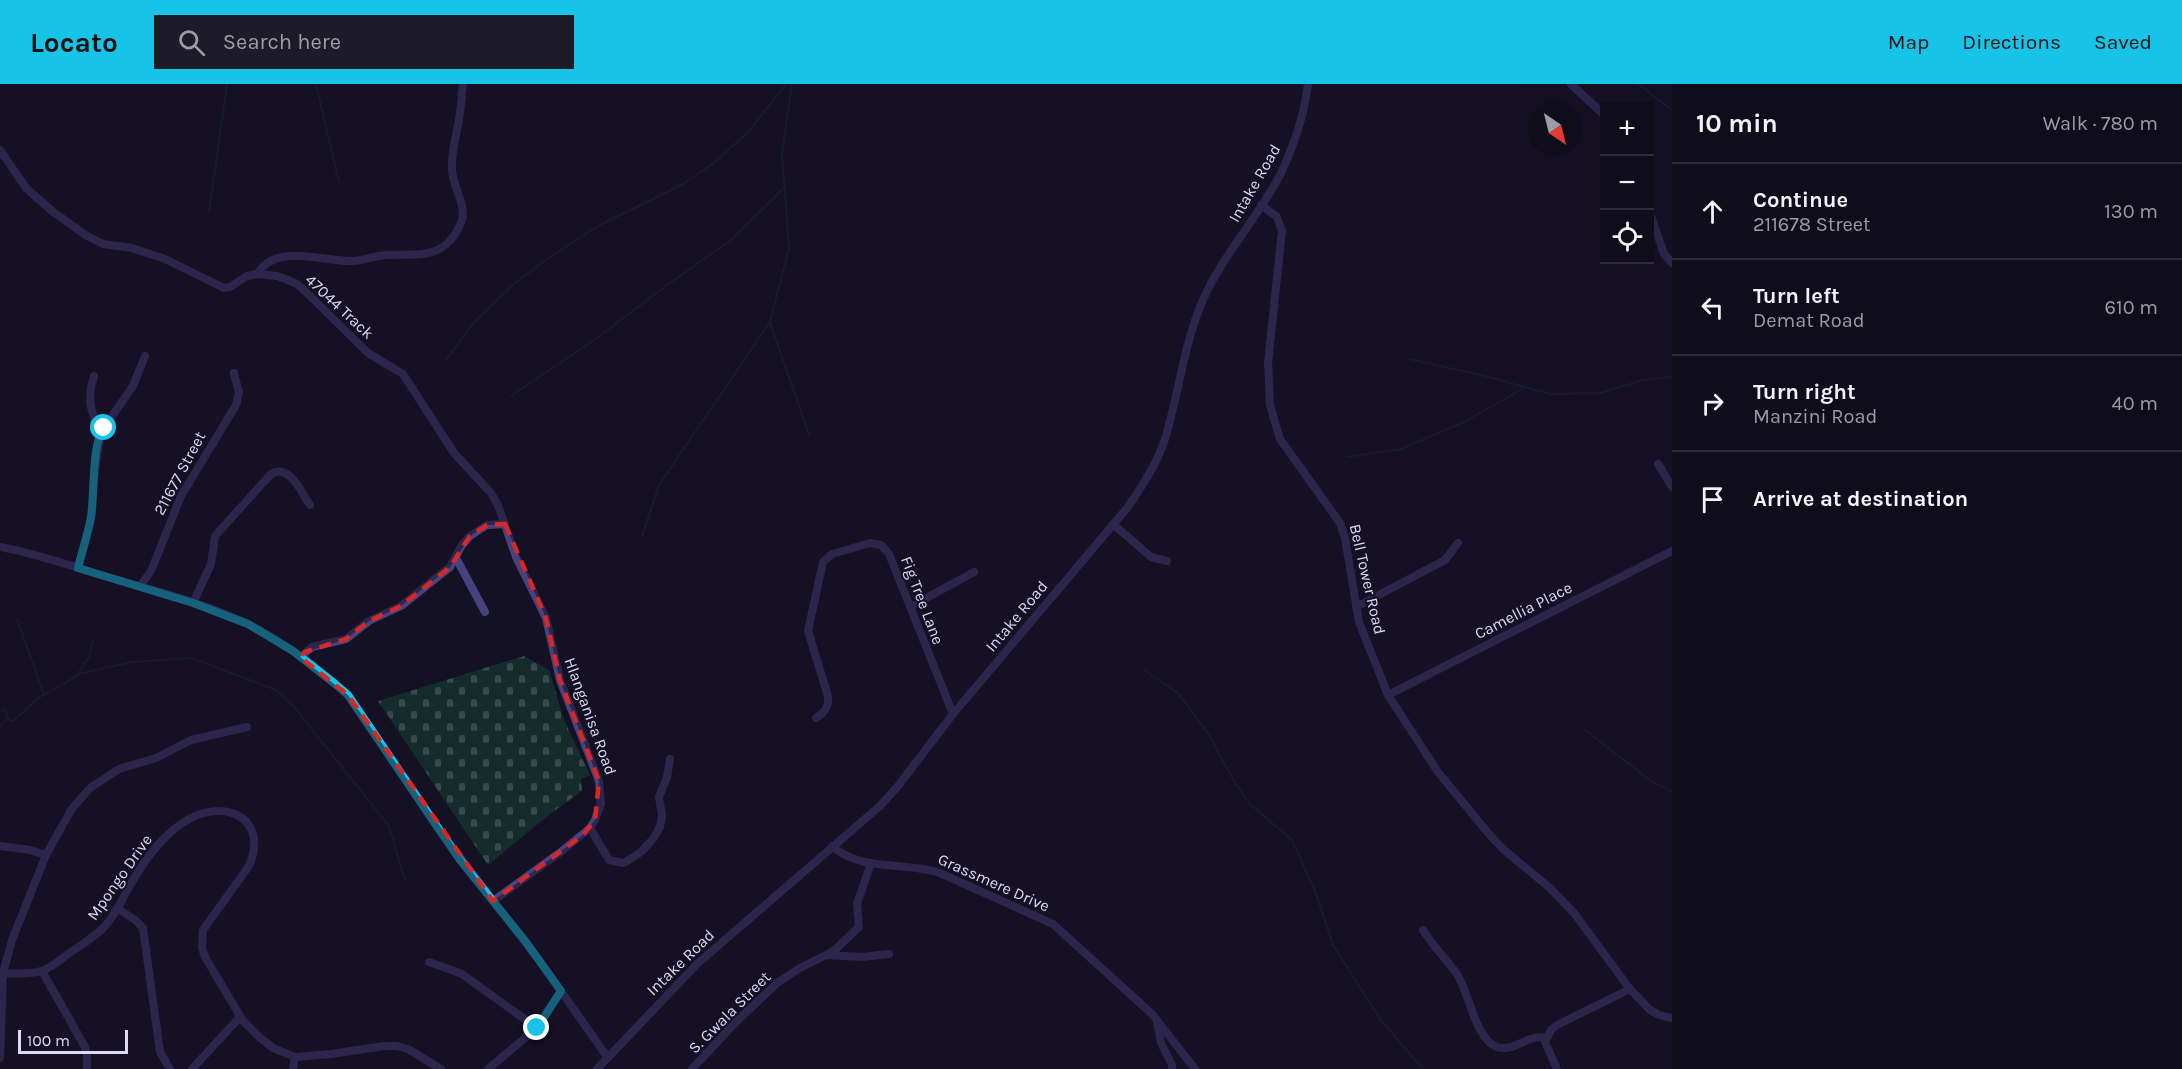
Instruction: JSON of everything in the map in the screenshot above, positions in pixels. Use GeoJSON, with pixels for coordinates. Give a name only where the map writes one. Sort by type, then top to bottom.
{"type":"FeatureCollection","features":[{"type":"Feature","properties":{"kind":"street"},"geometry":{"type":"LineString","coordinates":[[0,150],[16,176],[37,199],[65,221],[103,244],[145,251],[224,288],[257,273],[265,264],[288,256],[350,261],[385,255],[421,255],[443,248],[461,223],[463,212],[454,187],[451,159],[459,122],[463,84]]}},
{"type":"Feature","properties":{"kind":"street","name":"Intake Road"},"geometry":{"type":"LineString","coordinates":[[597,1069],[697,964],[880,806],[953,714],[1139,491],[1161,450],[1185,351],[1200,306],[1221,265],[1279,177],[1300,125],[1308,84]]}},
{"type":"Feature","properties":{"kind":"street"},"geometry":{"type":"LineString","coordinates":[[1571,84],[1600,110]]}},
{"type":"Feature","properties":{"kind":"street","name":"Bell Tower Road"},"geometry":{"type":"LineString","coordinates":[[1261,205],[1277,217],[1282,231],[1268,363],[1270,405],[1280,439],[1340,524],[1345,538],[1359,622],[1388,695],[1438,772],[1503,849],[1550,888],[1574,913],[1630,989],[1650,1010],[1659,1016],[1672,1018]]}},
{"type":"Feature","properties":{"kind":"street"},"geometry":{"type":"LineString","coordinates":[[1654,225],[1664,254],[1672,263]]}},
{"type":"Feature","properties":{"kind":"street","name":"47044 Track"},"geometry":{"type":"LineString","coordinates":[[257,273],[277,276],[297,284],[368,353],[404,375],[454,453],[474,474]]}},
{"type":"Feature","properties":{"kind":"street"},"geometry":{"type":"LineString","coordinates":[[78,568],[91,519],[101,432],[133,386],[145,356]]}},
{"type":"Feature","properties":{"kind":"street","name":"211677 Street"},"geometry":{"type":"LineString","coordinates":[[140,586],[151,571],[181,496],[236,405],[239,393],[234,374]]}},
{"type":"Feature","properties":{"kind":"street"},"geometry":{"type":"LineString","coordinates":[[94,376],[90,387],[89,407],[101,432]]}},
{"type":"Feature","properties":{"kind":"street"},"geometry":{"type":"LineString","coordinates":[[1658,464],[1672,487]]}},
{"type":"Feature","properties":{"kind":"street"},"geometry":{"type":"LineString","coordinates":[[193,603],[211,564],[215,536],[271,474],[278,471],[294,481],[302,489],[310,505]]}},
{"type":"Feature","properties":{"kind":"street","name":"Hlanganisa Road"},"geometry":{"type":"LineString","coordinates":[[474,474],[491,493],[516,557],[546,618],[560,680],[599,781],[600,804],[590,828]]}},
{"type":"Feature","properties":{"kind":"street"},"geometry":{"type":"LineString","coordinates":[[300,657],[312,647],[346,639],[369,621],[401,606],[450,567],[466,540],[480,528],[487,525],[505,524]]}},
{"type":"Feature","properties":{"kind":"street"},"geometry":{"type":"LineString","coordinates":[[1113,524],[1151,557],[1167,561]]}},
{"type":"Feature","properties":{"kind":"street","name":"Fig Tree Lane"},"geometry":{"type":"LineString","coordinates":[[816,718],[826,710],[828,704],[828,696],[809,636],[809,623],[820,568],[825,558],[832,554],[870,543],[881,545],[889,554],[953,714]]}},
{"type":"Feature","properties":{"kind":"street"},"geometry":{"type":"LineString","coordinates":[[1356,607],[1445,560],[1458,543]]}},
{"type":"Feature","properties":{"kind":"street"},"geometry":{"type":"LineString","coordinates":[[0,548],[140,586],[248,624],[300,657],[348,695],[441,833],[561,991],[608,1058]]}},
{"type":"Feature","properties":{"kind":"street","name":"Camellia Place"},"geometry":{"type":"LineString","coordinates":[[1388,695],[1672,551]]}},
{"type":"Feature","properties":{"kind":"street"},"geometry":{"type":"LineString","coordinates":[[456,558],[485,612]]}},
{"type":"Feature","properties":{"kind":"street"},"geometry":{"type":"LineString","coordinates":[[910,607],[974,572]]}},
{"type":"Feature","properties":{"kind":"street"},"geometry":{"type":"LineString","coordinates":[[0,1058],[2,973],[12,940],[46,855],[71,810],[90,788],[102,778],[120,769],[156,758],[191,740],[247,727]]}},
{"type":"Feature","properties":{"kind":"street"},"geometry":{"type":"LineString","coordinates":[[493,901],[590,828],[609,861],[624,863],[641,852],[660,827],[662,816],[659,797],[667,777],[670,759]]}},
{"type":"Feature","properties":{"kind":"street","name":"Mpongo Drive"},"geometry":{"type":"LineString","coordinates":[[42,971],[105,926],[154,849],[172,831],[204,812],[230,811],[246,820],[253,833],[254,855],[249,866],[203,930],[205,957],[240,1017],[259,1037],[273,1047],[295,1057]]}},
{"type":"Feature","properties":{"kind":"street"},"geometry":{"type":"LineString","coordinates":[[0,846],[30,850],[46,855]]}},
{"type":"Feature","properties":{"kind":"street","name":"Grassmere Drive"},"geometry":{"type":"LineString","coordinates":[[832,846],[848,858],[871,863],[924,868],[1044,918],[1157,1021],[1195,1069]]}},
{"type":"Feature","properties":{"kind":"street"},"geometry":{"type":"LineString","coordinates":[[826,955],[859,927],[858,904],[871,863]]}},
{"type":"Feature","properties":{"kind":"street"},"geometry":{"type":"LineString","coordinates":[[117,908],[143,928],[160,1052],[170,1069]]}},
{"type":"Feature","properties":{"kind":"street"},"geometry":{"type":"LineString","coordinates":[[1423,930],[1457,975],[1478,1024],[1494,1046],[1505,1048],[1526,1039],[1546,1038]]}},
{"type":"Feature","properties":{"kind":"street","name":"S. Gwala Street"},"geometry":{"type":"LineString","coordinates":[[692,1069],[777,983],[800,968],[826,955],[862,957],[889,954]]}},
{"type":"Feature","properties":{"kind":"street"},"geometry":{"type":"LineString","coordinates":[[429,962],[462,974],[537,1028]]}},
{"type":"Feature","properties":{"kind":"street"},"geometry":{"type":"LineString","coordinates":[[2,973],[42,971],[85,1047],[87,1069]]}},
{"type":"Feature","properties":{"kind":"street"},"geometry":{"type":"LineString","coordinates":[[1557,1069],[1547,1049],[1546,1038],[1557,1025],[1630,989]]}},
{"type":"Feature","properties":{"kind":"street"},"geometry":{"type":"LineString","coordinates":[[488,1069],[537,1028],[561,991]]}},
{"type":"Feature","properties":{"kind":"street"},"geometry":{"type":"LineString","coordinates":[[192,1069],[240,1017]]}},
{"type":"Feature","properties":{"kind":"street"},"geometry":{"type":"LineString","coordinates":[[1157,1021],[1161,1043],[1172,1069]]}},
{"type":"Feature","properties":{"kind":"street"},"geometry":{"type":"LineString","coordinates":[[294,1069],[295,1057],[384,1046],[408,1049],[441,1069]]}},
{"type":"Feature","properties":{"kind":"highlighted area"},"geometry":{"type":"Polygon","coordinates":[[[505,524],[546,618],[560,680],[599,781],[595,820],[583,835],[493,901],[348,695],[300,657],[305,652],[346,639],[369,621],[401,606],[450,567],[470,536],[487,525],[505,524]]]}},
{"type":"Feature","properties":{"kind":"green space"},"geometry":{"type":"Polygon","coordinates":[[[524,656],[549,670],[564,720],[590,775],[581,779],[582,791],[488,865],[378,701],[524,656]]]}},
{"type":"Feature","properties":{"kind":"waterway"},"geometry":{"type":"LineString","coordinates":[[209,212],[227,84]]}},
{"type":"Feature","properties":{"kind":"waterway"},"geometry":{"type":"LineString","coordinates":[[316,84],[339,182]]}},
{"type":"Feature","properties":{"kind":"waterway"},"geometry":{"type":"LineString","coordinates":[[445,361],[476,320],[514,284],[547,259],[600,225],[683,184],[714,163],[748,132],[786,84]]}},
{"type":"Feature","properties":{"kind":"waterway"},"geometry":{"type":"LineString","coordinates":[[642,536],[659,485],[770,322],[789,248],[782,153],[792,84]]}},
{"type":"Feature","properties":{"kind":"waterway"},"geometry":{"type":"LineString","coordinates":[[1638,84],[1672,110]]}},
{"type":"Feature","properties":{"kind":"waterway"},"geometry":{"type":"LineString","coordinates":[[511,396],[593,341],[731,240],[784,188]]}},
{"type":"Feature","properties":{"kind":"waterway"},"geometry":{"type":"LineString","coordinates":[[770,322],[809,435]]}},
{"type":"Feature","properties":{"kind":"waterway"},"geometry":{"type":"LineString","coordinates":[[1409,359],[1485,376],[1550,394],[1600,393],[1643,380],[1672,377]]}},
{"type":"Feature","properties":{"kind":"waterway"},"geometry":{"type":"LineString","coordinates":[[1347,457],[1401,449],[1462,423],[1524,388]]}},
{"type":"Feature","properties":{"kind":"waterway"},"geometry":{"type":"LineString","coordinates":[[17,619],[44,695]]}},
{"type":"Feature","properties":{"kind":"waterway"},"geometry":{"type":"LineString","coordinates":[[79,672],[89,657],[93,639]]}},
{"type":"Feature","properties":{"kind":"waterway"},"geometry":{"type":"LineString","coordinates":[[0,727],[7,718],[12,721],[37,699],[78,674],[132,662],[192,658],[276,690],[294,707],[389,826],[405,881]]}},
{"type":"Feature","properties":{"kind":"waterway"},"geometry":{"type":"LineString","coordinates":[[1144,670],[1178,693],[1209,735],[1234,781],[1250,804],[1292,840],[1315,891],[1333,945],[1380,1019],[1423,1069]]}},
{"type":"Feature","properties":{"kind":"waterway"},"geometry":{"type":"LineString","coordinates":[[0,711],[4,709],[7,718]]}},
{"type":"Feature","properties":{"kind":"waterway"},"geometry":{"type":"LineString","coordinates":[[1585,730],[1651,781],[1672,792]]}},
{"type":"Feature","properties":{"kind":"route"},"geometry":{"type":"LineString","coordinates":[[104,428],[101,432],[96,458],[91,519],[78,568],[231,616],[293,651],[348,695],[460,860],[526,942],[561,991],[537,1028]]}}]}
